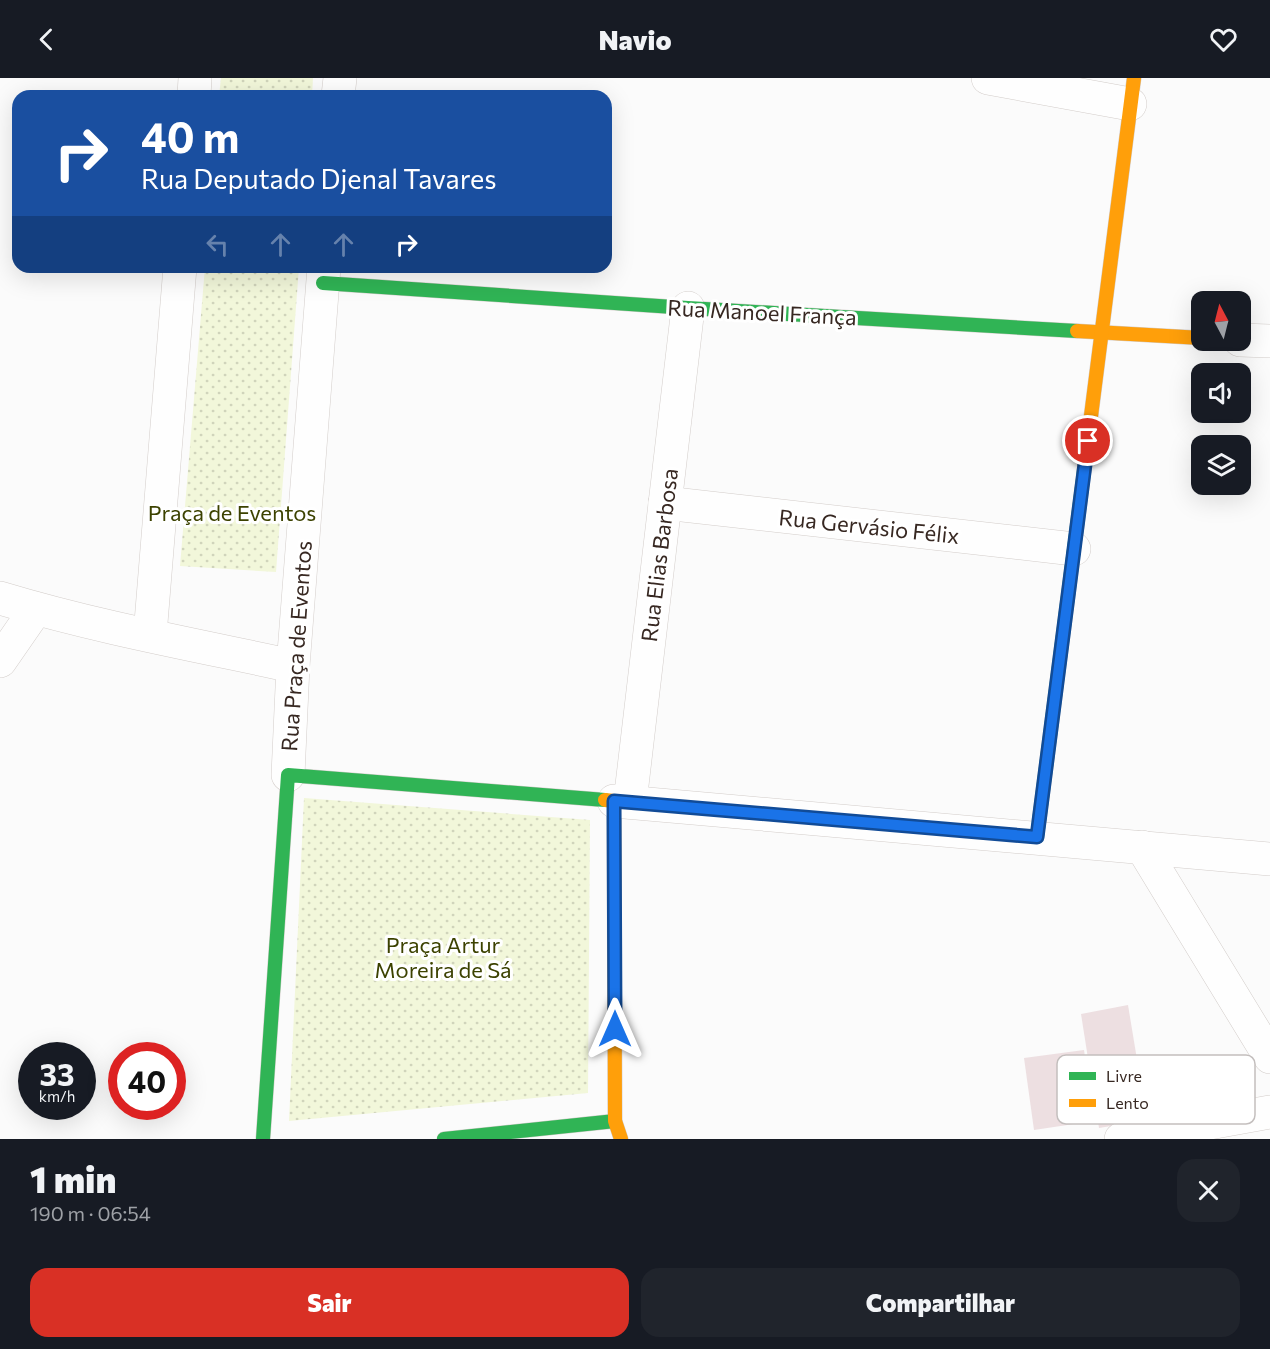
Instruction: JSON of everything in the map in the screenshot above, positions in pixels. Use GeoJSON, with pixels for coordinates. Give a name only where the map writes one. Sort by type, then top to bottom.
{"type":"FeatureCollection","features":[{"type":"Feature","properties":{"kind":"street"},"geometry":{"type":"LineString","coordinates":[[988,78],[1132,91],[1037,837]]}},
{"type":"Feature","properties":{"kind":"street"},"geometry":{"type":"LineString","coordinates":[[150,635],[180,273]]}},
{"type":"Feature","properties":{"kind":"street","name":"Rua Manoel França"},"geometry":{"type":"LineString","coordinates":[[324,275],[688,308],[1191,337]]}},
{"type":"Feature","properties":{"kind":"street","name":"Rua Praça de Eventos"},"geometry":{"type":"LineString","coordinates":[[288,775],[293,666],[324,275]]}},
{"type":"Feature","properties":{"kind":"street","name":"Rua Elias Barbosa"},"geometry":{"type":"LineString","coordinates":[[622,801],[665,503],[688,308]]}},
{"type":"Feature","properties":{"kind":"street"},"geometry":{"type":"LineString","coordinates":[[1251,340],[1270,341]]}},
{"type":"Feature","properties":{"kind":"street","name":"Rua Gervásio Félix"},"geometry":{"type":"LineString","coordinates":[[665,503],[1074,549]]}},
{"type":"Feature","properties":{"kind":"street"},"geometry":{"type":"LineString","coordinates":[[0,598],[36,609],[293,666]]}},
{"type":"Feature","properties":{"kind":"street"},"geometry":{"type":"LineString","coordinates":[[0,662],[36,609]]}},
{"type":"Feature","properties":{"kind":"street"},"geometry":{"type":"LineString","coordinates":[[263,1139],[288,775],[622,801],[1270,859]]}},
{"type":"Feature","properties":{"kind":"street"},"geometry":{"type":"LineString","coordinates":[[621,1139],[615,1121],[622,801]]}},
{"type":"Feature","properties":{"kind":"street"},"geometry":{"type":"LineString","coordinates":[[1142,847],[1270,1057]]}},
{"type":"Feature","properties":{"kind":"street"},"geometry":{"type":"LineString","coordinates":[[1255,1116],[1270,1112]]}},
{"type":"Feature","properties":{"kind":"street"},"geometry":{"type":"LineString","coordinates":[[444,1139],[615,1121]]}},
{"type":"Feature","properties":{"kind":"street"},"geometry":{"type":"LineString","coordinates":[[1121,1139],[1192,1132],[1223,1124]]}},
{"type":"Feature","properties":{"kind":"green space"},"geometry":{"type":"Polygon","coordinates":[[[221,78],[313,78],[312,90],[220,90],[221,78]]]}},
{"type":"Feature","properties":{"kind":"green space","name":"Praça de Eventos"},"geometry":{"type":"Polygon","coordinates":[[[204,273],[299,273],[276,572],[180,566],[204,273]]]}},
{"type":"Feature","properties":{"kind":"green space","name":"Praça Artur Moreira de Sá"},"geometry":{"type":"Polygon","coordinates":[[[304,798],[590,820],[588,1093],[289,1121],[304,798]]]}},
{"type":"Feature","properties":{"kind":"building"},"geometry":{"type":"Polygon","coordinates":[[[1128,1005],[1136,1055],[1087,1055],[1081,1014],[1128,1005]]]}},
{"type":"Feature","properties":{"kind":"building"},"geometry":{"type":"Polygon","coordinates":[[[1084,1050],[1085,1055],[1057,1055],[1057,1124],[1074,1124],[1034,1130],[1024,1058],[1084,1050]]]}},
{"type":"Feature","properties":{"kind":"building"},"geometry":{"type":"Polygon","coordinates":[[[1098,1124],[1123,1124],[1099,1128],[1098,1124]]]}},
{"type":"Feature","properties":{"kind":"traffic: fast"},"geometry":{"type":"LineString","coordinates":[[323,283],[1077,331]]}},
{"type":"Feature","properties":{"kind":"traffic: fast"},"geometry":{"type":"LineString","coordinates":[[1037,837],[1084,471]]}},
{"type":"Feature","properties":{"kind":"traffic: fast"},"geometry":{"type":"LineString","coordinates":[[263,1139],[288,775],[605,800]]}},
{"type":"Feature","properties":{"kind":"traffic: fast"},"geometry":{"type":"LineString","coordinates":[[444,1139],[615,1121]]}},
{"type":"Feature","properties":{"kind":"traffic: slow"},"geometry":{"type":"LineString","coordinates":[[1084,471],[1134,78]]}},
{"type":"Feature","properties":{"kind":"traffic: slow"},"geometry":{"type":"LineString","coordinates":[[1077,331],[1191,337]]}},
{"type":"Feature","properties":{"kind":"traffic: slow"},"geometry":{"type":"LineString","coordinates":[[605,800],[614,801],[615,1121],[621,1139]]}},
{"type":"Feature","properties":{"kind":"route"},"geometry":{"type":"LineString","coordinates":[[615,1029],[614,801],[1037,837],[1088,441]]}}]}
